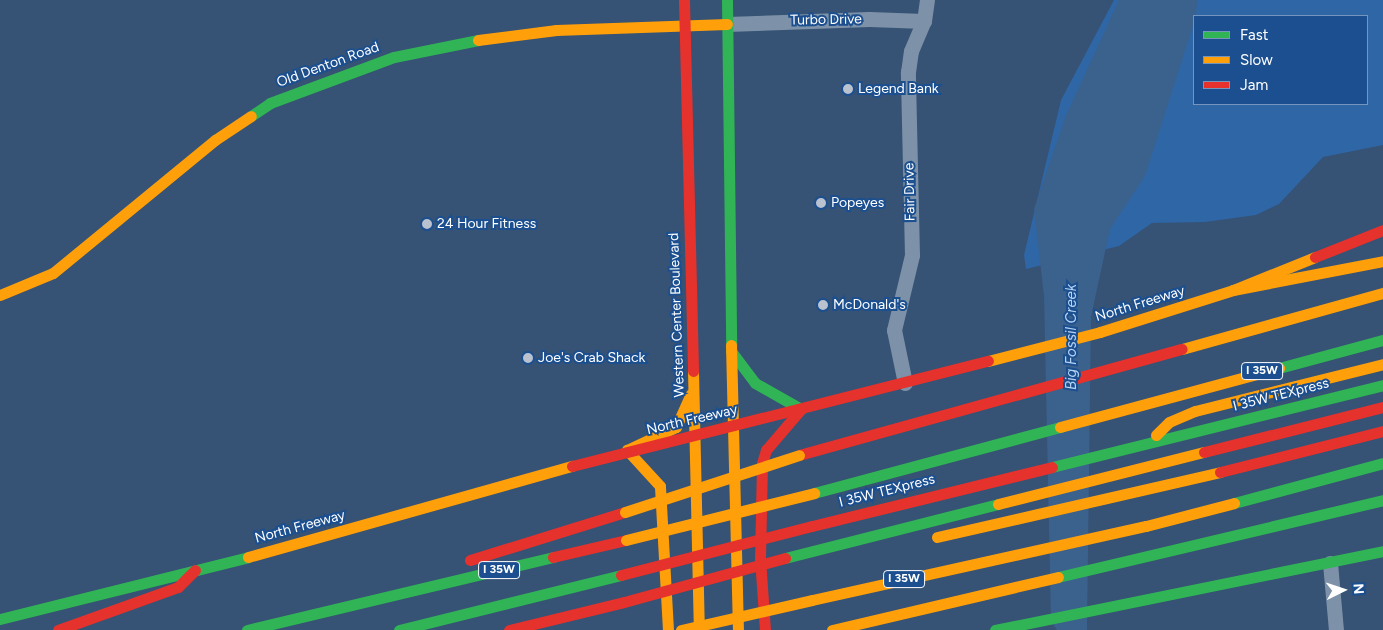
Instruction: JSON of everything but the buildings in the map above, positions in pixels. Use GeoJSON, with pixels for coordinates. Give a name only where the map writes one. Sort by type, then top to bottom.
{"type":"FeatureCollection","features":[{"type":"Feature","properties":{"kind":"main road","name":"Western Center Boulevard"},"geometry":{"type":"LineString","coordinates":[[684,0],[699,630]]}},
{"type":"Feature","properties":{"kind":"main road"},"geometry":{"type":"LineString","coordinates":[[727,0],[732,428],[738,630]]}},
{"type":"Feature","properties":{"kind":"main road","name":"Old Denton Road"},"geometry":{"type":"LineString","coordinates":[[0,295],[53,272],[215,140],[270,103],[394,57],[451,43],[556,30],[727,24]]}},
{"type":"Feature","properties":{"kind":"main road","name":"North Freeway"},"geometry":{"type":"LineString","coordinates":[[0,619],[292,545],[627,450],[732,428],[1002,359],[1146,318],[1233,290],[1383,230]]}},
{"type":"Feature","properties":{"kind":"main road"},"geometry":{"type":"LineString","coordinates":[[1233,290],[1383,262]]}},
{"type":"Feature","properties":{"kind":"main road"},"geometry":{"type":"LineString","coordinates":[[456,564],[625,512],[799,455],[1006,396],[1383,294]]}},
{"type":"Feature","properties":{"kind":"main road","name":"I 35W"},"geometry":{"type":"LineString","coordinates":[[247,630],[626,540],[814,493],[1142,403],[1383,340]]}},
{"type":"Feature","properties":{"kind":"main road"},"geometry":{"type":"LineString","coordinates":[[732,352],[755,383],[801,409],[766,450],[762,463],[760,559],[765,630]]}},
{"type":"Feature","properties":{"kind":"main road"},"geometry":{"type":"LineString","coordinates":[[1149,444],[1169,422],[1195,411],[1383,364]]}},
{"type":"Feature","properties":{"kind":"main road"},"geometry":{"type":"LineString","coordinates":[[668,630],[663,500],[660,486],[627,450],[676,427],[688,405],[694,382]]}},
{"type":"Feature","properties":{"kind":"main road","name":"I 35W TEXpress"},"geometry":{"type":"LineString","coordinates":[[399,630],[999,479],[1149,444],[1383,385]]}},
{"type":"Feature","properties":{"kind":"main road"},"geometry":{"type":"LineString","coordinates":[[508,630],[624,602],[785,558],[1383,407]]}},
{"type":"Feature","properties":{"kind":"main road"},"geometry":{"type":"LineString","coordinates":[[922,540],[999,525],[1150,490],[1383,431]]}},
{"type":"Feature","properties":{"kind":"main road","name":"I 35W"},"geometry":{"type":"LineString","coordinates":[[681,630],[1146,526],[1383,463]]}},
{"type":"Feature","properties":{"kind":"main road"},"geometry":{"type":"LineString","coordinates":[[832,630],[1158,555],[1383,500]]}},
{"type":"Feature","properties":{"kind":"main road"},"geometry":{"type":"LineString","coordinates":[[999,629],[1133,600],[1330,563],[1383,551]]}},
{"type":"Feature","properties":{"kind":"main road"},"geometry":{"type":"LineString","coordinates":[[785,558],[815,562],[844,556]]}},
{"type":"Feature","properties":{"kind":"main road"},"geometry":{"type":"LineString","coordinates":[[58,630],[178,587],[195,570]]}},
{"type":"Feature","properties":{"kind":"main road"},"geometry":{"type":"LineString","coordinates":[[372,600],[410,578]]}},
{"type":"Feature","properties":{"kind":"street","name":"Fair Drive"},"geometry":{"type":"LineString","coordinates":[[905,383],[894,330],[896,309],[912,255],[908,72],[911,51],[924,21],[927,0]]}},
{"type":"Feature","properties":{"kind":"street","name":"Turbo Drive"},"geometry":{"type":"LineString","coordinates":[[727,24],[869,19],[924,21]]}},
{"type":"Feature","properties":{"kind":"street"},"geometry":{"type":"LineString","coordinates":[[1330,563],[1336,630]]}},
{"type":"Feature","properties":{"kind":"shaded area"},"geometry":{"type":"Polygon","coordinates":[[[1114,0],[1383,0],[1383,145],[1323,157],[1279,204],[1256,215],[1205,222],[1152,223],[1119,246],[1026,269],[1024,255],[1061,100],[1114,0]]]}},
{"type":"Feature","properties":{"kind":"water","name":"Big Fossil Creek"},"geometry":{"type":"Polygon","coordinates":[[[1119,0],[1197,0],[1196,15],[1193,15],[1193,25],[1145,176],[1110,229],[1091,317],[1087,630],[1057,630],[1051,621],[1044,296],[1034,209],[1065,118],[1119,0]]]}},
{"type":"Feature","properties":{"kind":"traffic: fast"},"geometry":{"type":"LineString","coordinates":[[727,0],[731,345]]}},
{"type":"Feature","properties":{"kind":"traffic: fast"},"geometry":{"type":"LineString","coordinates":[[251,116],[270,103],[394,57],[478,40]]}},
{"type":"Feature","properties":{"kind":"traffic: fast"},"geometry":{"type":"LineString","coordinates":[[1279,368],[1383,340]]}},
{"type":"Feature","properties":{"kind":"traffic: fast"},"geometry":{"type":"LineString","coordinates":[[731,351],[755,383],[801,409]]}},
{"type":"Feature","properties":{"kind":"traffic: fast"},"geometry":{"type":"LineString","coordinates":[[1052,467],[1383,385]]}},
{"type":"Feature","properties":{"kind":"traffic: fast"},"geometry":{"type":"LineString","coordinates":[[814,493],[1060,427]]}},
{"type":"Feature","properties":{"kind":"traffic: fast"},"geometry":{"type":"LineString","coordinates":[[1234,503],[1383,463]]}},
{"type":"Feature","properties":{"kind":"traffic: fast"},"geometry":{"type":"LineString","coordinates":[[1058,577],[1383,500]]}},
{"type":"Feature","properties":{"kind":"traffic: fast"},"geometry":{"type":"LineString","coordinates":[[785,558],[998,504]]}},
{"type":"Feature","properties":{"kind":"traffic: fast"},"geometry":{"type":"LineString","coordinates":[[995,630],[1383,551]]}},
{"type":"Feature","properties":{"kind":"traffic: fast"},"geometry":{"type":"LineString","coordinates":[[0,619],[248,557]]}},
{"type":"Feature","properties":{"kind":"traffic: fast"},"geometry":{"type":"LineString","coordinates":[[247,630],[553,557]]}},
{"type":"Feature","properties":{"kind":"traffic: fast"},"geometry":{"type":"LineString","coordinates":[[399,630],[621,575]]}},
{"type":"Feature","properties":{"kind":"traffic: slow"},"geometry":{"type":"LineString","coordinates":[[478,40],[556,30],[727,24]]}},
{"type":"Feature","properties":{"kind":"traffic: slow"},"geometry":{"type":"LineString","coordinates":[[0,295],[53,273],[215,140],[251,116]]}},
{"type":"Feature","properties":{"kind":"traffic: slow"},"geometry":{"type":"LineString","coordinates":[[988,361],[1100,332],[1233,290],[1315,257]]}},
{"type":"Feature","properties":{"kind":"traffic: slow"},"geometry":{"type":"LineString","coordinates":[[1233,290],[1383,261]]}},
{"type":"Feature","properties":{"kind":"traffic: slow"},"geometry":{"type":"LineString","coordinates":[[1182,349],[1383,293]]}},
{"type":"Feature","properties":{"kind":"traffic: slow"},"geometry":{"type":"LineString","coordinates":[[731,345],[738,630]]}},
{"type":"Feature","properties":{"kind":"traffic: slow"},"geometry":{"type":"LineString","coordinates":[[1156,435],[1169,422],[1195,411],[1383,364]]}},
{"type":"Feature","properties":{"kind":"traffic: slow"},"geometry":{"type":"LineString","coordinates":[[1060,427],[1279,368]]}},
{"type":"Feature","properties":{"kind":"traffic: slow"},"geometry":{"type":"LineString","coordinates":[[693,371],[699,630]]}},
{"type":"Feature","properties":{"kind":"traffic: slow"},"geometry":{"type":"LineString","coordinates":[[668,630],[660,486],[627,450],[676,427],[691,394]]}},
{"type":"Feature","properties":{"kind":"traffic: slow"},"geometry":{"type":"LineString","coordinates":[[998,504],[1204,452]]}},
{"type":"Feature","properties":{"kind":"traffic: slow"},"geometry":{"type":"LineString","coordinates":[[625,512],[799,455]]}},
{"type":"Feature","properties":{"kind":"traffic: slow"},"geometry":{"type":"LineString","coordinates":[[248,557],[572,466]]}},
{"type":"Feature","properties":{"kind":"traffic: slow"},"geometry":{"type":"LineString","coordinates":[[937,537],[1220,472]]}},
{"type":"Feature","properties":{"kind":"traffic: slow"},"geometry":{"type":"LineString","coordinates":[[626,540],[814,493]]}},
{"type":"Feature","properties":{"kind":"traffic: slow"},"geometry":{"type":"LineString","coordinates":[[812,600],[1146,526],[1234,503]]}},
{"type":"Feature","properties":{"kind":"traffic: slow"},"geometry":{"type":"LineString","coordinates":[[832,630],[1058,577]]}},
{"type":"Feature","properties":{"kind":"traffic: slow"},"geometry":{"type":"LineString","coordinates":[[681,630],[812,600]]}},
{"type":"Feature","properties":{"kind":"traffic: jam"},"geometry":{"type":"LineString","coordinates":[[684,0],[693,371]]}},
{"type":"Feature","properties":{"kind":"traffic: jam"},"geometry":{"type":"LineString","coordinates":[[1315,257],[1383,230]]}},
{"type":"Feature","properties":{"kind":"traffic: jam"},"geometry":{"type":"LineString","coordinates":[[799,455],[1182,349]]}},
{"type":"Feature","properties":{"kind":"traffic: jam"},"geometry":{"type":"LineString","coordinates":[[572,466],[988,361]]}},
{"type":"Feature","properties":{"kind":"traffic: jam"},"geometry":{"type":"LineString","coordinates":[[1204,452],[1383,407]]}},
{"type":"Feature","properties":{"kind":"traffic: jam"},"geometry":{"type":"LineString","coordinates":[[765,630],[760,559],[762,463],[766,450],[801,409]]}},
{"type":"Feature","properties":{"kind":"traffic: jam"},"geometry":{"type":"LineString","coordinates":[[1220,472],[1383,431]]}},
{"type":"Feature","properties":{"kind":"traffic: jam"},"geometry":{"type":"LineString","coordinates":[[812,526],[1052,467]]}},
{"type":"Feature","properties":{"kind":"traffic: jam"},"geometry":{"type":"LineString","coordinates":[[470,560],[625,512]]}},
{"type":"Feature","properties":{"kind":"traffic: jam"},"geometry":{"type":"LineString","coordinates":[[621,575],[812,526]]}},
{"type":"Feature","properties":{"kind":"traffic: jam"},"geometry":{"type":"LineString","coordinates":[[553,557],[626,540]]}},
{"type":"Feature","properties":{"kind":"traffic: jam"},"geometry":{"type":"LineString","coordinates":[[624,602],[785,558]]}},
{"type":"Feature","properties":{"kind":"traffic: jam"},"geometry":{"type":"LineString","coordinates":[[58,630],[178,587],[195,570]]}},
{"type":"Feature","properties":{"kind":"traffic: jam"},"geometry":{"type":"LineString","coordinates":[[509,630],[624,602]]}},
{"type":"Feature","properties":{"kind":"place","name":"Legend Bank"},"geometry":{"type":"Point","coordinates":[848,89]}},
{"type":"Feature","properties":{"kind":"place","name":"Popeyes"},"geometry":{"type":"Point","coordinates":[821,203]}},
{"type":"Feature","properties":{"kind":"place","name":"24 Hour Fitness"},"geometry":{"type":"Point","coordinates":[427,224]}},
{"type":"Feature","properties":{"kind":"place","name":"McDonald's"},"geometry":{"type":"Point","coordinates":[823,305]}},
{"type":"Feature","properties":{"kind":"place","name":"Joe's Crab Shack"},"geometry":{"type":"Point","coordinates":[528,358]}}]}
